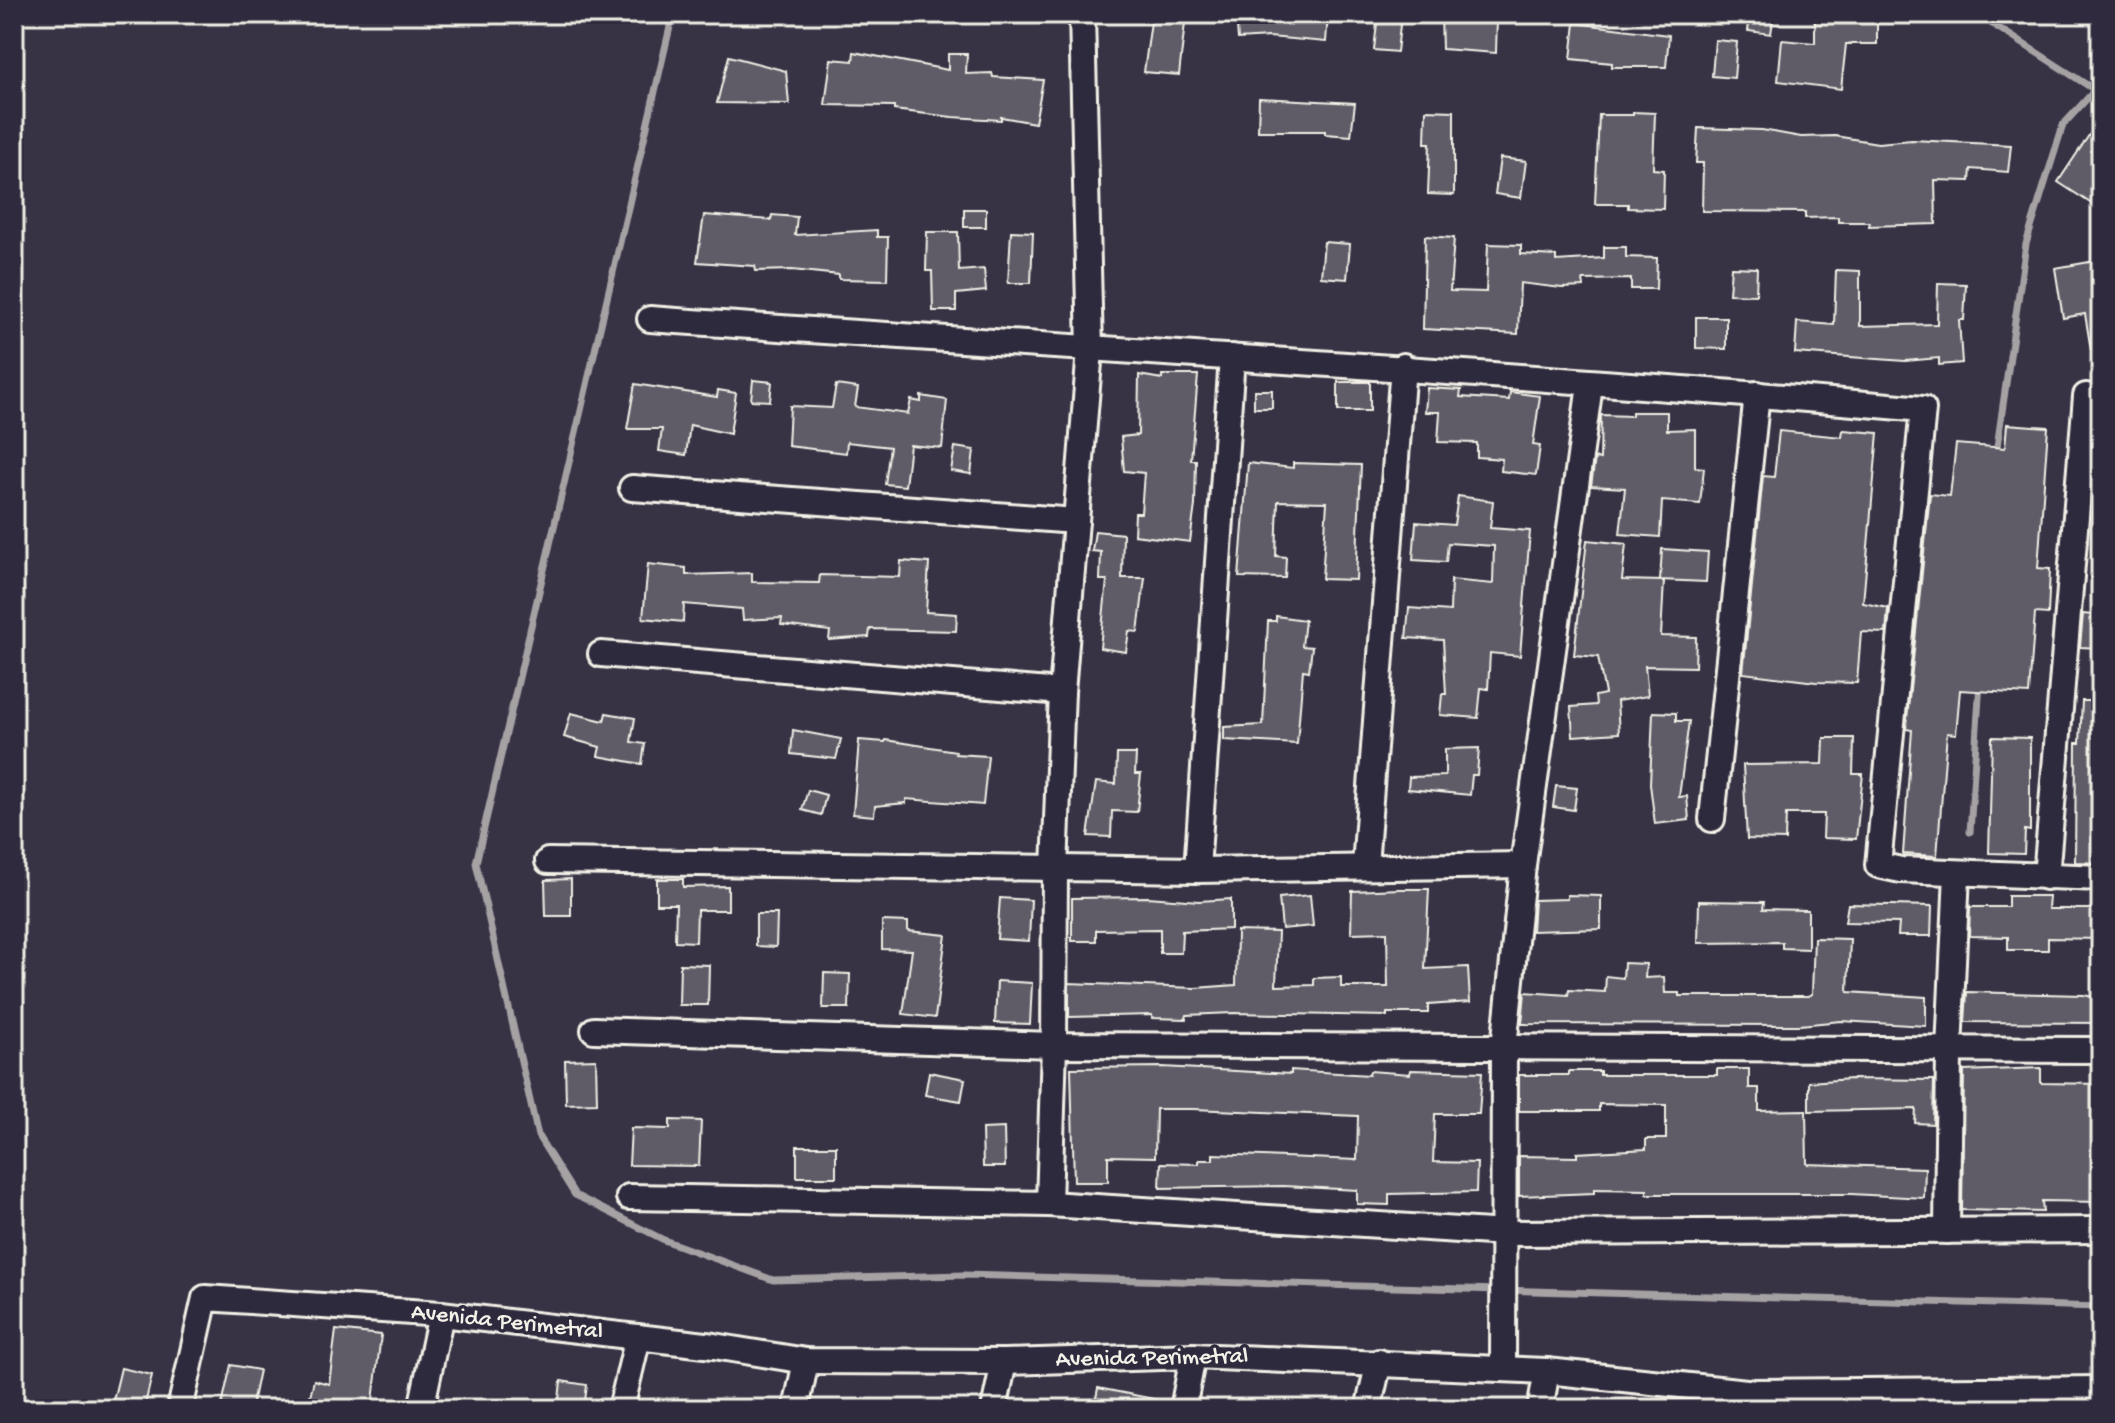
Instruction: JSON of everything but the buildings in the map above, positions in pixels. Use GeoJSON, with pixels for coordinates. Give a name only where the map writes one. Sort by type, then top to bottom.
{"type":"FeatureCollection","features":[{"type":"Feature","properties":{"kind":"street"},"geometry":{"type":"LineString","coordinates":[[1049,1204],[1055,869],[1062,692],[1090,350],[1082,14]]}},
{"type":"Feature","properties":{"kind":"street"},"geometry":{"type":"LineString","coordinates":[[650,319],[1090,350],[1403,366],[1590,385],[1757,394],[1923,409],[1878,865],[1957,873],[2101,878]]}},
{"type":"Feature","properties":{"kind":"street"},"geometry":{"type":"LineString","coordinates":[[1197,870],[1232,357]]}},
{"type":"Feature","properties":{"kind":"street"},"geometry":{"type":"LineString","coordinates":[[1365,866],[1403,366]]}},
{"type":"Feature","properties":{"kind":"street"},"geometry":{"type":"LineString","coordinates":[[1503,1369],[1506,1233],[1504,1047],[1523,865],[1590,385]]}},
{"type":"Feature","properties":{"kind":"street"},"geometry":{"type":"LineString","coordinates":[[1712,819],[1757,394]]}},
{"type":"Feature","properties":{"kind":"street"},"geometry":{"type":"LineString","coordinates":[[2046,877],[2086,396]]}},
{"type":"Feature","properties":{"kind":"street"},"geometry":{"type":"LineString","coordinates":[[632,488],[1076,521]]}},
{"type":"Feature","properties":{"kind":"street"},"geometry":{"type":"LineString","coordinates":[[601,654],[1062,692]]}},
{"type":"Feature","properties":{"kind":"street"},"geometry":{"type":"LineString","coordinates":[[548,861],[1197,870],[1523,865]]}},
{"type":"Feature","properties":{"kind":"street"},"geometry":{"type":"LineString","coordinates":[[1947,1231],[1949,1051],[1957,873]]}},
{"type":"Feature","properties":{"kind":"street"},"geometry":{"type":"LineString","coordinates":[[594,1030],[1054,1045],[2101,1050]]}},
{"type":"Feature","properties":{"kind":"street"},"geometry":{"type":"LineString","coordinates":[[629,1197],[1049,1204],[1506,1233],[2101,1230]]}},
{"type":"Feature","properties":{"kind":"street","name":"Avenida Perimetral"},"geometry":{"type":"LineString","coordinates":[[180,1409],[205,1298],[441,1314],[806,1361],[1004,1362],[1193,1356],[1379,1362],[1547,1371],[1748,1400],[2059,1399],[2101,1389]]}},
{"type":"Feature","properties":{"kind":"street"},"geometry":{"type":"LineString","coordinates":[[421,1409],[441,1314]]}},
{"type":"Feature","properties":{"kind":"street"},"geometry":{"type":"LineString","coordinates":[[621,1409],[638,1337]]}},
{"type":"Feature","properties":{"kind":"street"},"geometry":{"type":"LineString","coordinates":[[1183,1409],[1193,1356]]}},
{"type":"Feature","properties":{"kind":"street"},"geometry":{"type":"LineString","coordinates":[[796,1409],[806,1361]]}},
{"type":"Feature","properties":{"kind":"street"},"geometry":{"type":"LineString","coordinates":[[994,1409],[1004,1362]]}},
{"type":"Feature","properties":{"kind":"street"},"geometry":{"type":"LineString","coordinates":[[1368,1409],[1379,1362]]}},
{"type":"Feature","properties":{"kind":"street"},"geometry":{"type":"LineString","coordinates":[[1540,1409],[1547,1371]]}},
{"type":"Feature","properties":{"kind":"waterway"},"geometry":{"type":"LineString","coordinates":[[673,14],[476,863],[538,1136],[575,1195],[664,1240],[773,1280],[964,1275],[2101,1307]]}},
{"type":"Feature","properties":{"kind":"waterway"},"geometry":{"type":"LineString","coordinates":[[1977,14],[2101,94]]}},
{"type":"Feature","properties":{"kind":"waterway"},"geometry":{"type":"LineString","coordinates":[[1996,454],[2026,244],[2063,125],[2095,90]]}},
{"type":"Feature","properties":{"kind":"waterway"},"geometry":{"type":"LineString","coordinates":[[1970,832],[1980,682]]}}]}
